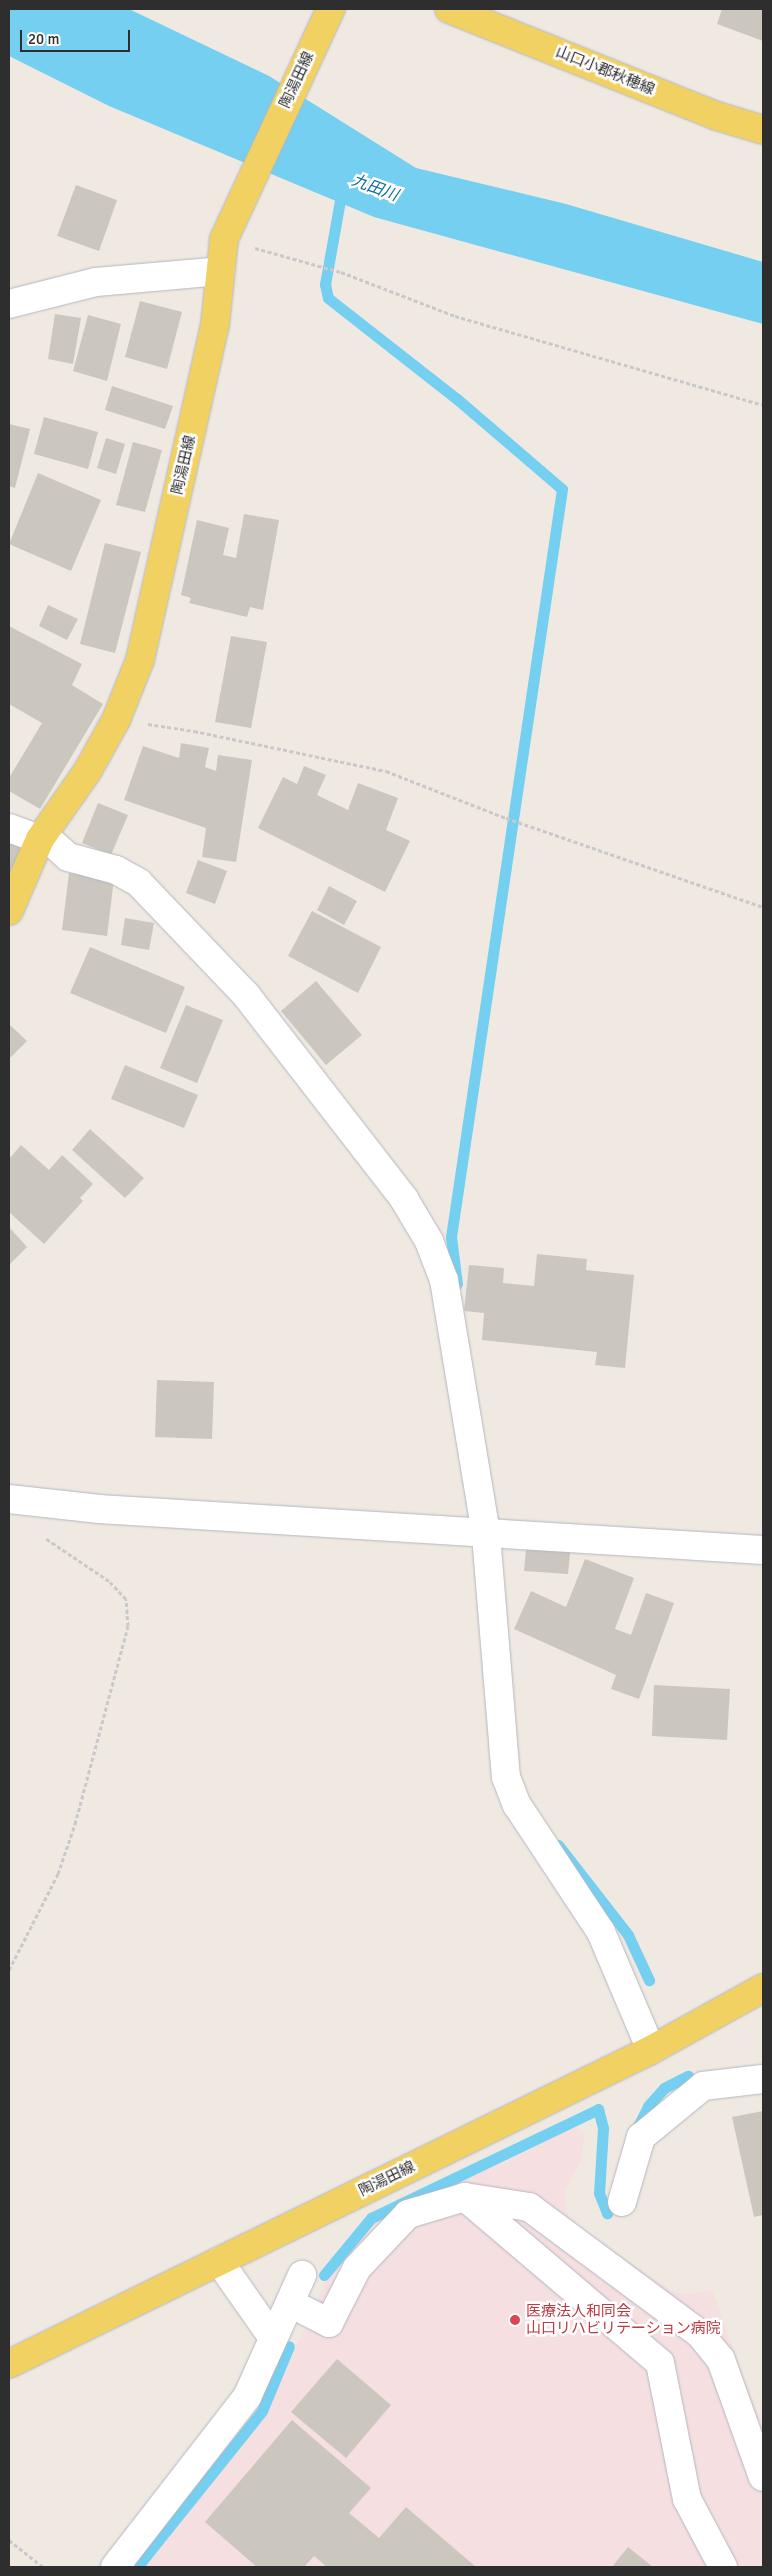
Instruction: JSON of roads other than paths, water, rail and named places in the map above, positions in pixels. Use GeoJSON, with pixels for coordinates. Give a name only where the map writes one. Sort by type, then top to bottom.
{"type":"FeatureCollection","features":[{"type":"Feature","properties":{"kind":"main road","name":"陶湯田線"},"geometry":{"type":"LineString","coordinates":[[9,911],[41,837],[87,772],[116,720],[140,660],[215,325],[228,228],[331,9]]}},
{"type":"Feature","properties":{"kind":"main road","name":"山口小郡秋穂線"},"geometry":{"type":"LineString","coordinates":[[449,9],[717,116],[763,130]]}},
{"type":"Feature","properties":{"kind":"main road","name":"陶湯田線"},"geometry":{"type":"LineString","coordinates":[[9,2364],[651,2050],[763,1988]]}},
{"type":"Feature","properties":{"kind":"street"},"geometry":{"type":"LineString","coordinates":[[9,304],[96,282],[221,271]]}},
{"type":"Feature","properties":{"kind":"street"},"geometry":{"type":"LineString","coordinates":[[9,828],[41,837],[68,857],[116,870],[139,883],[246,996],[404,1199],[429,1241],[444,1280],[486,1535],[506,1777],[517,1805],[601,1932],[651,2050]]}},
{"type":"Feature","properties":{"kind":"street"},"geometry":{"type":"LineString","coordinates":[[9,1499],[99,1509],[486,1535],[763,1550]]}},
{"type":"Feature","properties":{"kind":"street"},"geometry":{"type":"LineString","coordinates":[[622,2202],[641,2137],[703,2086],[763,2079]]}},
{"type":"Feature","properties":{"kind":"street"},"geometry":{"type":"LineString","coordinates":[[290,2303],[329,2323],[357,2268],[408,2214],[465,2197],[529,2207],[700,2334],[721,2360],[763,2477]]}},
{"type":"Feature","properties":{"kind":"street"},"geometry":{"type":"LineString","coordinates":[[465,2197],[660,2363],[687,2499],[723,2567]]}},
{"type":"Feature","properties":{"kind":"street"},"geometry":{"type":"LineString","coordinates":[[218,2261],[273,2338]]}},
{"type":"Feature","properties":{"kind":"street"},"geometry":{"type":"LineString","coordinates":[[115,2567],[247,2397],[302,2275]]}},
{"type":"Feature","properties":{"kind":"water","name":"九田川"},"geometry":{"type":"Polygon","coordinates":[[[9,9],[129,9],[269,76],[416,168],[566,204],[763,262],[763,324],[374,217],[109,106],[9,56],[9,9]]]}},
{"type":"Feature","properties":{"kind":"waterway","name":"九田川"},"geometry":{"type":"LineString","coordinates":[[342,189],[325,284],[328,298],[457,399],[562,489],[451,1237],[457,1284]]}},
{"type":"Feature","properties":{"kind":"waterway"},"geometry":{"type":"LineString","coordinates":[[558,1845],[628,1935],[649,1980]]}},
{"type":"Feature","properties":{"kind":"waterway"},"geometry":{"type":"LineString","coordinates":[[635,2132],[648,2106],[664,2088],[688,2076]]}},
{"type":"Feature","properties":{"kind":"waterway"},"geometry":{"type":"LineString","coordinates":[[324,2275],[371,2218],[598,2109],[603,2128],[599,2193],[607,2213],[615,2194]]}},
{"type":"Feature","properties":{"kind":"waterway"},"geometry":{"type":"LineString","coordinates":[[137,2567],[262,2411],[289,2346]]}},
{"type":"Feature","properties":{"kind":"place","name":"医療法人和同会 山口リハビリテーション病院"},"geometry":{"type":"Point","coordinates":[515,2320]}}]}
